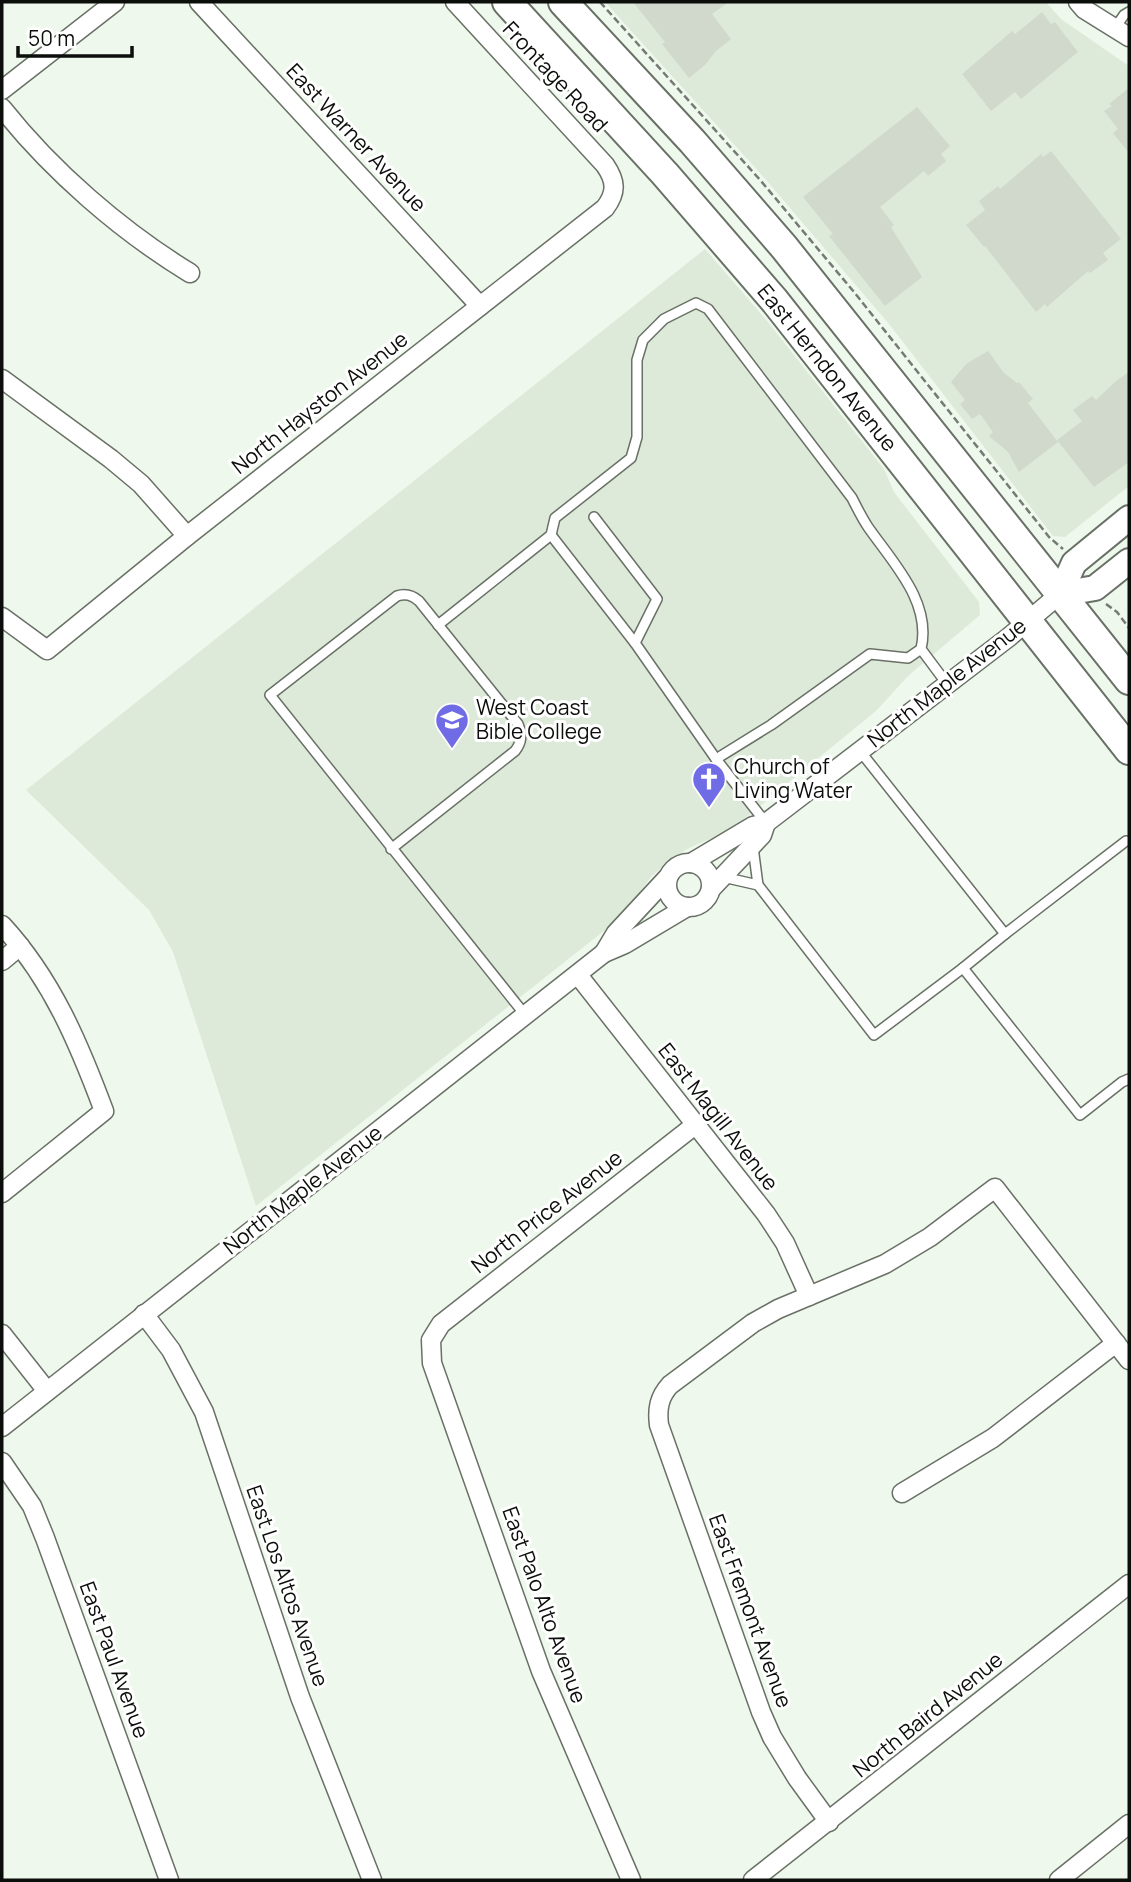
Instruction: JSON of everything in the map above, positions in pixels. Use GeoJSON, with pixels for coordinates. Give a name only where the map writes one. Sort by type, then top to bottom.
{"type":"FeatureCollection","features":[{"type":"Feature","properties":{"kind":"main road","name":"East Herndon Avenue"},"geometry":{"type":"LineString","coordinates":[[507,2],[665,174],[774,300],[1029,620],[1129,751]]}},
{"type":"Feature","properties":{"kind":"main road","name":"East Herndon Avenue"},"geometry":{"type":"LineString","coordinates":[[563,2],[692,141],[784,247],[1129,680]]}},
{"type":"Feature","properties":{"kind":"street"},"geometry":{"type":"LineString","coordinates":[[2,90],[115,2]]}},
{"type":"Feature","properties":{"kind":"street","name":"East Warner Avenue"},"geometry":{"type":"LineString","coordinates":[[199,2],[480,306]]}},
{"type":"Feature","properties":{"kind":"street","name":"Frontage Road"},"geometry":{"type":"LineString","coordinates":[[455,2],[605,165],[613,176],[615,188]]}},
{"type":"Feature","properties":{"kind":"street"},"geometry":{"type":"LineString","coordinates":[[1078,2],[1084,9],[1124,23]]}},
{"type":"Feature","properties":{"kind":"street"},"geometry":{"type":"LineString","coordinates":[[2,108],[26,138],[61,174],[163,257],[190,273]]}},
{"type":"Feature","properties":{"kind":"street","name":"North Hayston Avenue"},"geometry":{"type":"LineString","coordinates":[[2,617],[47,650],[605,208],[612,199],[615,188]]}},
{"type":"Feature","properties":{"kind":"street"},"geometry":{"type":"LineString","coordinates":[[2,379],[141,484],[187,537]]}},
{"type":"Feature","properties":{"kind":"street","name":"North Maple Avenue"},"geometry":{"type":"LineString","coordinates":[[604,953],[616,933],[677,866],[691,863],[753,826],[766,823],[860,751],[1060,594],[1074,563],[1129,518]]}},
{"type":"Feature","properties":{"kind":"street"},"geometry":{"type":"LineString","coordinates":[[1060,594],[1095,588],[1129,561]]}},
{"type":"Feature","properties":{"kind":"street","name":"North Maple Avenue"},"geometry":{"type":"LineString","coordinates":[[2,1427],[604,953],[625,944],[687,907],[705,900],[716,883],[762,835],[766,823]]}},
{"type":"Feature","properties":{"kind":"street"},"geometry":{"type":"LineString","coordinates":[[691,863],[704,869],[711,881],[716,883]]}},
{"type":"Feature","properties":{"kind":"street"},"geometry":{"type":"LineString","coordinates":[[668,877],[670,896],[687,907]]}},
{"type":"Feature","properties":{"kind":"street"},"geometry":{"type":"LineString","coordinates":[[2,925],[39,971],[68,1020],[104,1111],[2,1193]]}},
{"type":"Feature","properties":{"kind":"street"},"geometry":{"type":"LineString","coordinates":[[2,961],[20,946]]}},
{"type":"Feature","properties":{"kind":"street","name":"East Magill Avenue"},"geometry":{"type":"LineString","coordinates":[[578,975],[777,1229],[808,1296]]}},
{"type":"Feature","properties":{"kind":"street","name":"North Price Avenue"},"geometry":{"type":"LineString","coordinates":[[431,1340],[441,1324],[695,1125]]}},
{"type":"Feature","properties":{"kind":"street"},"geometry":{"type":"LineString","coordinates":[[808,1296],[885,1264],[930,1237],[995,1188],[1129,1360]]}},
{"type":"Feature","properties":{"kind":"street","name":"East Fremont Avenue"},"geometry":{"type":"LineString","coordinates":[[808,1296],[778,1308],[732,1338],[670,1385],[663,1392],[659,1403],[659,1425],[751,1688],[772,1737],[830,1822]]}},
{"type":"Feature","properties":{"kind":"street","name":"East Los Altos Avenue"},"geometry":{"type":"LineString","coordinates":[[144,1314],[171,1350],[204,1412],[300,1697],[372,1880]]}},
{"type":"Feature","properties":{"kind":"street"},"geometry":{"type":"LineString","coordinates":[[2,1334],[47,1391]]}},
{"type":"Feature","properties":{"kind":"street","name":"East Palo Alto Avenue"},"geometry":{"type":"LineString","coordinates":[[431,1340],[432,1363],[541,1671],[631,1880]]}},
{"type":"Feature","properties":{"kind":"street"},"geometry":{"type":"LineString","coordinates":[[902,1493],[993,1438],[1116,1343]]}},
{"type":"Feature","properties":{"kind":"street","name":"East Paul Avenue"},"geometry":{"type":"LineString","coordinates":[[2,1462],[32,1506],[45,1538],[169,1880]]}},
{"type":"Feature","properties":{"kind":"street","name":"North Baird Avenue"},"geometry":{"type":"LineString","coordinates":[[753,1880],[1129,1584]]}},
{"type":"Feature","properties":{"kind":"street"},"geometry":{"type":"LineString","coordinates":[[1059,1880],[1129,1824]]}},
{"type":"Feature","properties":{"kind":"lane"},"geometry":{"type":"LineString","coordinates":[[1124,23],[1127,2]]}},
{"type":"Feature","properties":{"kind":"lane"},"geometry":{"type":"LineString","coordinates":[[438,625],[551,535],[555,518],[631,458],[637,436],[637,360],[643,340],[664,320],[696,303],[708,309],[717,320],[852,498],[867,526],[898,566],[910,588],[924,634],[921,649],[908,657],[870,654],[771,725],[716,759]]}},
{"type":"Feature","properties":{"kind":"lane"},"geometry":{"type":"LineString","coordinates":[[594,517],[657,599],[635,643]]}},
{"type":"Feature","properties":{"kind":"lane"},"geometry":{"type":"LineString","coordinates":[[551,535],[635,643],[716,759],[766,823]]}},
{"type":"Feature","properties":{"kind":"lane"},"geometry":{"type":"LineString","coordinates":[[391,849],[520,744],[521,733],[518,724],[419,601],[412,596],[397,596],[270,695],[391,849],[526,1016]]}},
{"type":"Feature","properties":{"kind":"lane"},"geometry":{"type":"LineString","coordinates":[[921,649],[947,684]]}},
{"type":"Feature","properties":{"kind":"lane"},"geometry":{"type":"LineString","coordinates":[[860,751],[1005,934]]}},
{"type":"Feature","properties":{"kind":"lane"},"geometry":{"type":"LineString","coordinates":[[753,844],[758,885],[874,1035],[1126,841]]}},
{"type":"Feature","properties":{"kind":"lane"},"geometry":{"type":"LineString","coordinates":[[716,883],[758,885]]}},
{"type":"Feature","properties":{"kind":"lane"},"geometry":{"type":"LineString","coordinates":[[963,968],[1080,1115],[1129,1079]]}},
{"type":"Feature","properties":{"kind":"path"},"geometry":{"type":"LineString","coordinates":[[600,2],[761,181],[889,334],[1049,537],[1060,544]]}},
{"type":"Feature","properties":{"kind":"path"},"geometry":{"type":"LineString","coordinates":[[1106,604],[1117,612],[1129,628]]}},
{"type":"Feature","properties":{"kind":"shaded area"},"geometry":{"type":"Polygon","coordinates":[[[605,2],[1046,2],[1061,19],[1129,66],[1129,486],[1065,537],[1053,536],[889,324],[760,173],[605,2]]]}},
{"type":"Feature","properties":{"kind":"shaded area","name":"West Coast Bible College"},"geometry":{"type":"Polygon","coordinates":[[[705,249],[768,322],[884,469],[894,492],[979,602],[980,615],[908,676],[877,710],[743,820],[667,862],[651,877],[614,923],[256,1206],[173,952],[149,910],[26,790],[705,249]]]}},
{"type":"Feature","properties":{"kind":"building"},"geometry":{"type":"Polygon","coordinates":[[[633,2],[729,2],[712,14],[731,39],[689,78],[633,2]]]}},
{"type":"Feature","properties":{"kind":"building"},"geometry":{"type":"Polygon","coordinates":[[[1042,12],[1051,24],[1055,22],[1078,52],[1021,99],[1015,92],[991,111],[962,74],[1012,31],[1015,34],[1042,12]]]}},
{"type":"Feature","properties":{"kind":"building"},"geometry":{"type":"Polygon","coordinates":[[[1129,88],[1129,153],[1113,133],[1118,129],[1104,111],[1129,88]]]}},
{"type":"Feature","properties":{"kind":"building"},"geometry":{"type":"Polygon","coordinates":[[[917,107],[950,146],[941,154],[946,161],[928,176],[924,171],[880,207],[894,225],[891,227],[922,277],[885,306],[829,236],[833,234],[803,197],[917,107]]]}},
{"type":"Feature","properties":{"kind":"building"},"geometry":{"type":"Polygon","coordinates":[[[1051,151],[1121,239],[1103,253],[1108,260],[1090,273],[1088,271],[1047,307],[1045,304],[1036,312],[966,225],[985,210],[979,201],[998,186],[1000,189],[1041,154],[1043,157],[1051,151]]]}},
{"type":"Feature","properties":{"kind":"building"},"geometry":{"type":"Polygon","coordinates":[[[988,351],[1004,373],[1019,382],[1033,399],[1028,403],[1058,442],[1019,472],[1008,452],[989,436],[993,432],[980,414],[972,419],[960,404],[965,400],[951,382],[966,364],[988,351]]]}},
{"type":"Feature","properties":{"kind":"building"},"geometry":{"type":"Polygon","coordinates":[[[1129,372],[1129,462],[1094,487],[1057,440],[1082,421],[1073,410],[1092,396],[1096,400],[1129,372]]]}},
{"type":"Feature","properties":{"kind":"place","name":"West Coast Bible College"},"geometry":{"type":"Point","coordinates":[452,750]}},
{"type":"Feature","properties":{"kind":"place","name":"Church of Living Water"},"geometry":{"type":"Point","coordinates":[709,809]}}]}
